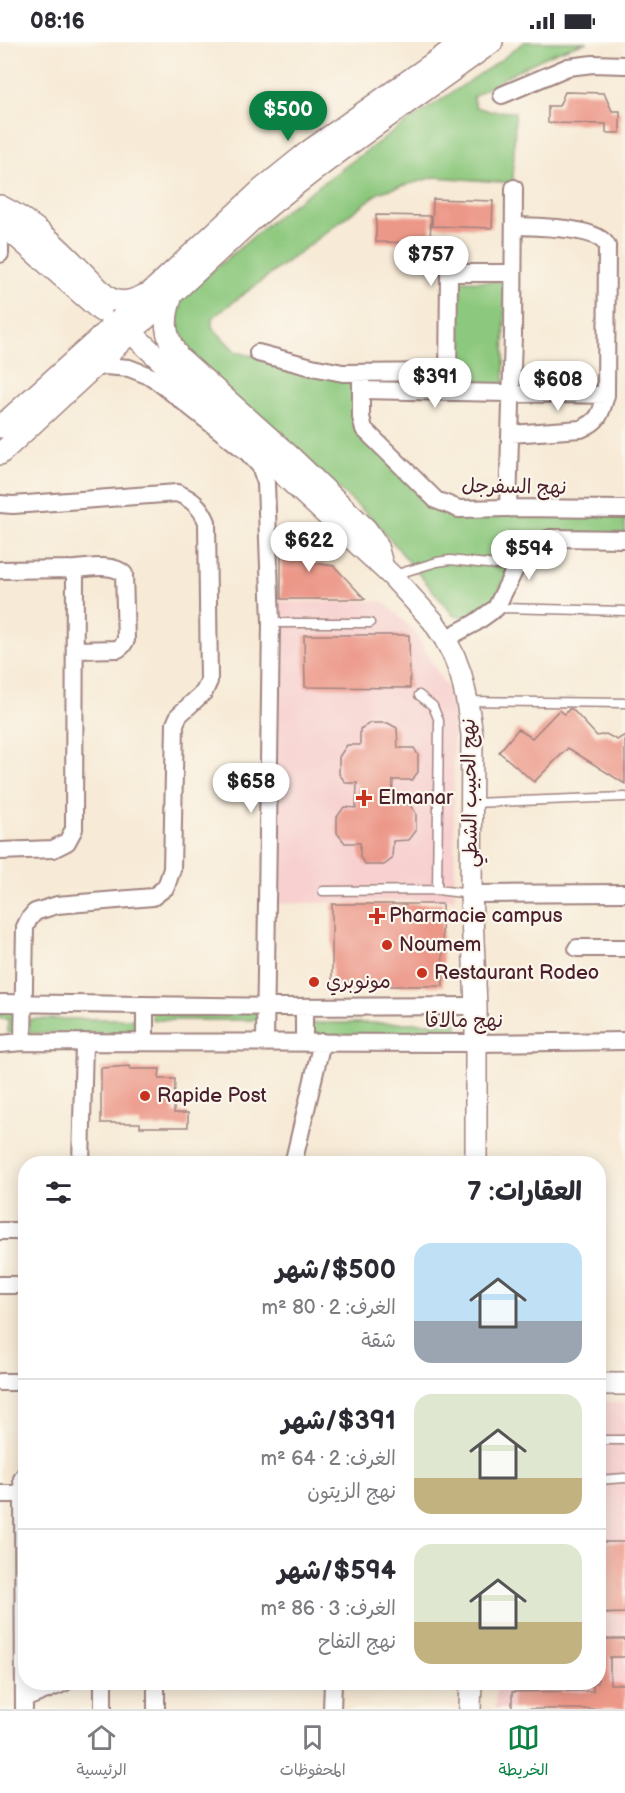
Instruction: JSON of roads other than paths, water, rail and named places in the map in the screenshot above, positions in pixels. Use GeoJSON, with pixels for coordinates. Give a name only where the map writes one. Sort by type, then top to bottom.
{"type":"FeatureCollection","features":[{"type":"Feature","properties":{"kind":"street"},"geometry":{"type":"LineString","coordinates":[[0,454],[93,368],[251,199],[309,151],[463,42]]}},
{"type":"Feature","properties":{"kind":"street"},"geometry":{"type":"LineString","coordinates":[[0,427],[273,202],[405,103],[492,42]]}},
{"type":"Feature","properties":{"kind":"street"},"geometry":{"type":"LineString","coordinates":[[502,95],[568,67],[593,64],[625,65]]}},
{"type":"Feature","properties":{"kind":"street"},"geometry":{"type":"LineString","coordinates":[[508,508],[514,188]]}},
{"type":"Feature","properties":{"kind":"street"},"geometry":{"type":"LineString","coordinates":[[0,206],[44,234],[112,300],[119,302],[134,300],[163,293]]}},
{"type":"Feature","properties":{"kind":"street"},"geometry":{"type":"LineString","coordinates":[[0,225],[9,230],[101,311]]}},
{"type":"Feature","properties":{"kind":"street"},"geometry":{"type":"LineString","coordinates":[[511,434],[581,429],[600,416],[606,395],[606,242],[589,233],[566,229],[514,226]]}},
{"type":"Feature","properties":{"kind":"street"},"geometry":{"type":"LineString","coordinates":[[0,245],[0,254]]}},
{"type":"Feature","properties":{"kind":"street"},"geometry":{"type":"LineString","coordinates":[[448,392],[448,273],[513,273]]}},
{"type":"Feature","properties":{"kind":"street"},"geometry":{"type":"LineString","coordinates":[[163,293],[168,307],[166,329],[171,345],[179,357],[292,458],[366,529],[376,543],[387,571]]}},
{"type":"Feature","properties":{"kind":"street","name":"نهج الحبيب الشطي"},"geometry":{"type":"LineString","coordinates":[[139,340],[387,571],[433,621],[446,639],[461,675],[472,735],[471,894],[476,1006],[476,1156]]}},
{"type":"Feature","properties":{"kind":"street"},"geometry":{"type":"LineString","coordinates":[[258,353],[312,368],[343,373],[361,382],[448,392],[606,395]]}},
{"type":"Feature","properties":{"kind":"street"},"geometry":{"type":"LineString","coordinates":[[93,368],[105,366],[129,368],[152,377],[248,453],[260,466],[266,483],[271,623],[265,1042]]}},
{"type":"Feature","properties":{"kind":"street"},"geometry":{"type":"LineString","coordinates":[[361,382],[448,372]]}},
{"type":"Feature","properties":{"kind":"street","name":"نهج السفرجل"},"geometry":{"type":"LineString","coordinates":[[361,382],[361,417],[364,429],[436,500],[459,509],[625,509]]}},
{"type":"Feature","properties":{"kind":"street"},"geometry":{"type":"LineString","coordinates":[[0,504],[13,505],[177,493],[189,498],[203,512],[207,522],[209,681],[204,692],[179,715],[175,724],[171,869],[166,887],[153,897],[57,905],[35,912],[26,927],[23,1042]]}},
{"type":"Feature","properties":{"kind":"street"},"geometry":{"type":"LineString","coordinates":[[446,639],[496,608],[520,559],[537,543],[551,538],[625,539]]}},
{"type":"Feature","properties":{"kind":"street"},"geometry":{"type":"LineString","coordinates":[[0,570],[110,567],[124,574],[126,640],[123,646],[118,649],[76,650]]}},
{"type":"Feature","properties":{"kind":"street"},"geometry":{"type":"LineString","coordinates":[[0,851],[52,849],[67,842],[74,829],[75,569]]}},
{"type":"Feature","properties":{"kind":"street"},"geometry":{"type":"LineString","coordinates":[[471,894],[625,893]]}},
{"type":"Feature","properties":{"kind":"street"},"geometry":{"type":"LineString","coordinates":[[577,948],[625,948]]}},
{"type":"Feature","properties":{"kind":"street","name":"نهج مالاقا"},"geometry":{"type":"LineString","coordinates":[[0,1003],[476,1006]]}},
{"type":"Feature","properties":{"kind":"street"},"geometry":{"type":"LineString","coordinates":[[145,1005],[145,1042]]}},
{"type":"Feature","properties":{"kind":"street"},"geometry":{"type":"LineString","coordinates":[[303,1042],[304,1006]]}},
{"type":"Feature","properties":{"kind":"street","name":"نهج مالاقا"},"geometry":{"type":"LineString","coordinates":[[0,1044],[23,1042],[625,1041]]}},
{"type":"Feature","properties":{"kind":"street"},"geometry":{"type":"LineString","coordinates":[[81,1156],[84,1042]]}},
{"type":"Feature","properties":{"kind":"street"},"geometry":{"type":"LineString","coordinates":[[294,1156],[322,1042]]}},
{"type":"Feature","properties":{"kind":"street"},"geometry":{"type":"LineString","coordinates":[[0,1231],[18,1232]]}},
{"type":"Feature","properties":{"kind":"street"},"geometry":{"type":"LineString","coordinates":[[0,1285],[18,1285]]}},
{"type":"Feature","properties":{"kind":"street"},"geometry":{"type":"LineString","coordinates":[[0,1382],[18,1382]]}},
{"type":"Feature","properties":{"kind":"street"},"geometry":{"type":"LineString","coordinates":[[606,1384],[625,1384]]}},
{"type":"Feature","properties":{"kind":"street"},"geometry":{"type":"LineString","coordinates":[[0,1494],[18,1494]]}},
{"type":"Feature","properties":{"kind":"street"},"geometry":{"type":"LineString","coordinates":[[24,1704],[51,1690]]}},
{"type":"Feature","properties":{"kind":"street"},"geometry":{"type":"LineString","coordinates":[[103,1690],[103,1709]]}},
{"type":"Feature","properties":{"kind":"street"},"geometry":{"type":"LineString","coordinates":[[156,1690],[156,1709]]}},
{"type":"Feature","properties":{"kind":"street"},"geometry":{"type":"LineString","coordinates":[[332,1709],[333,1690]]}},
{"type":"Feature","properties":{"kind":"street"},"geometry":{"type":"LineString","coordinates":[[470,1709],[471,1690]]}},
{"type":"Feature","properties":{"kind":"lane"},"geometry":{"type":"LineString","coordinates":[[387,571],[450,560],[517,567]]}},
{"type":"Feature","properties":{"kind":"lane"},"geometry":{"type":"LineString","coordinates":[[496,608],[625,611]]}},
{"type":"Feature","properties":{"kind":"lane"},"geometry":{"type":"LineString","coordinates":[[271,623],[370,623]]}},
{"type":"Feature","properties":{"kind":"lane"},"geometry":{"type":"LineString","coordinates":[[419,695],[433,706],[439,722],[437,890]]}},
{"type":"Feature","properties":{"kind":"lane"},"geometry":{"type":"LineString","coordinates":[[467,701],[625,703]]}},
{"type":"Feature","properties":{"kind":"lane"},"geometry":{"type":"LineString","coordinates":[[471,803],[625,797]]}},
{"type":"Feature","properties":{"kind":"lane"},"geometry":{"type":"LineString","coordinates":[[323,891],[437,890],[471,894]]}},
{"type":"Feature","properties":{"kind":"lane"},"geometry":{"type":"LineString","coordinates":[[606,1440],[625,1440]]}},
{"type":"Feature","properties":{"kind":"lane"},"geometry":{"type":"LineString","coordinates":[[606,1479],[625,1478]]}},
{"type":"Feature","properties":{"kind":"place","name":"Elmanar"},"geometry":{"type":"Point","coordinates":[364,798]}},
{"type":"Feature","properties":{"kind":"place","name":"Pharmacie campus"},"geometry":{"type":"Point","coordinates":[377,916]}},
{"type":"Feature","properties":{"kind":"place","name":"Noumem"},"geometry":{"type":"Point","coordinates":[387,945]}},
{"type":"Feature","properties":{"kind":"place","name":"Restaurant Rodeo"},"geometry":{"type":"Point","coordinates":[422,973]}},
{"type":"Feature","properties":{"kind":"place","name":"مونوبري"},"geometry":{"type":"Point","coordinates":[314,982]}},
{"type":"Feature","properties":{"kind":"place","name":"Rapide Post"},"geometry":{"type":"Point","coordinates":[145,1096]}}]}
